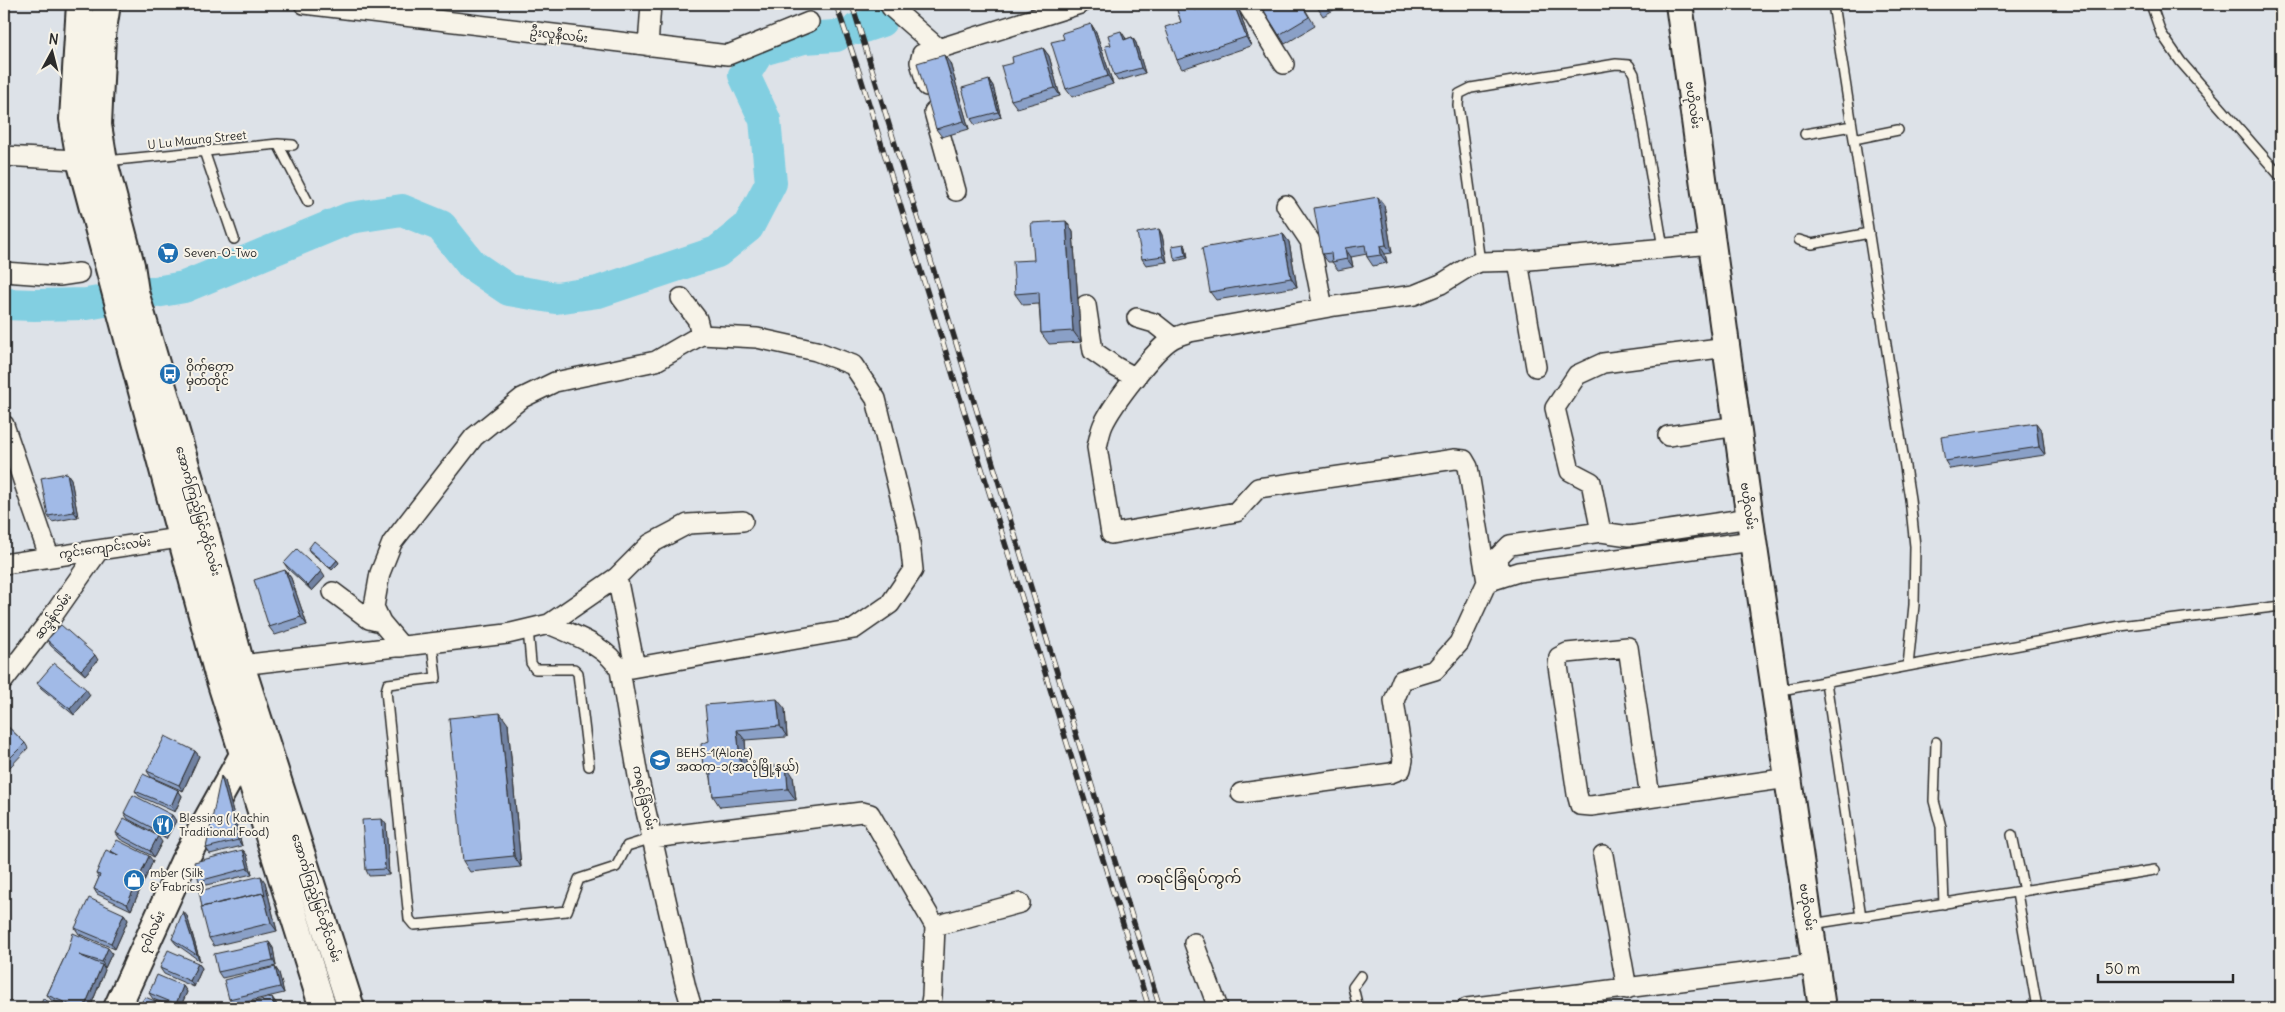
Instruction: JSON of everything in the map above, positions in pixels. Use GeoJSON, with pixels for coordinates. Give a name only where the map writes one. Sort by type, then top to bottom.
{"type":"FeatureCollection","features":[{"type":"Feature","properties":{"kind":"main road","name":"အောက်ကြည့်မြင်တိုင်လမ်း"},"geometry":{"type":"LineString","coordinates":[[80,4],[73,119],[92,161],[131,266],[126,296],[193,535],[241,665],[351,1008]]}},
{"type":"Feature","properties":{"kind":"main road","name":"အောက်ကြည့်မြင်တိုင်လမ်း"},"geometry":{"type":"LineString","coordinates":[[92,161],[98,125],[98,91],[102,36],[107,4]]}},
{"type":"Feature","properties":{"kind":"main road","name":"ဗဟိုလမ်း"},"geometry":{"type":"LineString","coordinates":[[1679,4],[1726,347],[1822,1008]]}},
{"type":"Feature","properties":{"kind":"main road","name":"အောက်ကြည့်မြင်တိုင်လမ်း"},"geometry":{"type":"LineString","coordinates":[[193,535],[217,671],[323,1008]]}},
{"type":"Feature","properties":{"kind":"main road","name":"ငုဝါလမ်း"},"geometry":{"type":"LineString","coordinates":[[117,1008],[184,861],[260,724]]}},
{"type":"Feature","properties":{"kind":"street","name":"ဦးလူနီလမ်း"},"geometry":{"type":"LineString","coordinates":[[304,4],[389,9],[648,46],[728,55],[809,22]]}},
{"type":"Feature","properties":{"kind":"street"},"geometry":{"type":"LineString","coordinates":[[648,46],[651,4]]}},
{"type":"Feature","properties":{"kind":"street"},"geometry":{"type":"LineString","coordinates":[[890,4],[891,7],[939,49]]}},
{"type":"Feature","properties":{"kind":"street"},"geometry":{"type":"LineString","coordinates":[[956,191],[920,62],[922,54],[1080,4]]}},
{"type":"Feature","properties":{"kind":"street"},"geometry":{"type":"LineString","coordinates":[[1247,4],[1284,64]]}},
{"type":"Feature","properties":{"kind":"street"},"geometry":{"type":"LineString","coordinates":[[4,156],[92,161]]}},
{"type":"Feature","properties":{"kind":"street"},"geometry":{"type":"LineString","coordinates":[[1286,205],[1310,241],[1323,308]]}},
{"type":"Feature","properties":{"kind":"street"},"geometry":{"type":"LineString","coordinates":[[1493,580],[1468,467],[1464,460],[1455,458],[1258,488],[1236,512],[1111,534],[1097,447],[1104,423],[1159,349],[1173,338],[1190,332],[1323,308],[1414,295],[1441,284],[1480,262],[1518,261],[1712,244]]}},
{"type":"Feature","properties":{"kind":"street"},"geometry":{"type":"LineString","coordinates":[[1518,261],[1536,367]]}},
{"type":"Feature","properties":{"kind":"street"},"geometry":{"type":"LineString","coordinates":[[4,272],[59,276],[79,273]]}},
{"type":"Feature","properties":{"kind":"street"},"geometry":{"type":"LineString","coordinates":[[681,298],[697,319],[700,335]]}},
{"type":"Feature","properties":{"kind":"street"},"geometry":{"type":"LineString","coordinates":[[1086,305],[1093,351],[1116,368],[1136,378]]}},
{"type":"Feature","properties":{"kind":"street"},"geometry":{"type":"LineString","coordinates":[[1137,318],[1154,323],[1173,338]]}},
{"type":"Feature","properties":{"kind":"street"},"geometry":{"type":"LineString","coordinates":[[402,647],[381,622],[374,607],[380,573],[392,543],[474,437],[522,398],[555,382],[656,361],[700,335],[757,338],[816,351],[853,365],[876,399],[909,533],[913,570],[890,604],[854,629],[627,668],[591,644],[549,624]]}},
{"type":"Feature","properties":{"kind":"street"},"geometry":{"type":"LineString","coordinates":[[1601,532],[1591,482],[1570,471],[1555,408],[1577,375],[1604,364],[1726,347]]}},
{"type":"Feature","properties":{"kind":"street"},"geometry":{"type":"LineString","coordinates":[[4,425],[49,556]]}},
{"type":"Feature","properties":{"kind":"street"},"geometry":{"type":"LineString","coordinates":[[1668,436],[1738,426]]}},
{"type":"Feature","properties":{"kind":"street"},"geometry":{"type":"LineString","coordinates":[[241,665],[432,644],[507,634],[549,624],[616,578],[650,544],[688,524],[743,521]]}},
{"type":"Feature","properties":{"kind":"street"},"geometry":{"type":"LineString","coordinates":[[1493,580],[1518,572],[1752,529]]}},
{"type":"Feature","properties":{"kind":"street"},"geometry":{"type":"LineString","coordinates":[[1241,793],[1391,773],[1401,769],[1403,760],[1394,701],[1402,680],[1435,670],[1459,643],[1493,580],[1498,557],[1510,545],[1601,532],[1628,536],[1752,529]]}},
{"type":"Feature","properties":{"kind":"street","name":"ကွင်းကျောင်းလမ်း"},"geometry":{"type":"LineString","coordinates":[[4,564],[193,535]]}},
{"type":"Feature","properties":{"kind":"street","name":"ဆဒ္ဒန်လမ်း"},"geometry":{"type":"LineString","coordinates":[[4,680],[47,624],[99,550]]}},
{"type":"Feature","properties":{"kind":"street","name":"ကရင်ခြံလမ်း"},"geometry":{"type":"LineString","coordinates":[[616,578],[627,668],[627,720],[692,1008]]}},
{"type":"Feature","properties":{"kind":"street"},"geometry":{"type":"LineString","coordinates":[[333,592],[369,619],[381,622]]}},
{"type":"Feature","properties":{"kind":"street"},"geometry":{"type":"LineString","coordinates":[[1650,797],[1628,647],[1567,653],[1558,657],[1580,805],[1591,806],[1788,778]]}},
{"type":"Feature","properties":{"kind":"street"},"geometry":{"type":"LineString","coordinates":[[653,838],[862,812],[870,814],[935,926],[930,1008]]}},
{"type":"Feature","properties":{"kind":"street"},"geometry":{"type":"LineString","coordinates":[[1603,855],[1627,989]]}},
{"type":"Feature","properties":{"kind":"street"},"geometry":{"type":"LineString","coordinates":[[935,926],[1020,903]]}},
{"type":"Feature","properties":{"kind":"street"},"geometry":{"type":"LineString","coordinates":[[1194,943],[1218,1008]]}},
{"type":"Feature","properties":{"kind":"street"},"geometry":{"type":"LineString","coordinates":[[1467,1008],[1606,1000],[1627,989],[1815,964]]}},
{"type":"Feature","properties":{"kind":"lane"},"geometry":{"type":"LineString","coordinates":[[1833,4],[1910,498],[1915,546],[1914,605],[1908,666]]}},
{"type":"Feature","properties":{"kind":"lane"},"geometry":{"type":"LineString","coordinates":[[2151,4],[2161,33],[2181,62],[2281,177]]}},
{"type":"Feature","properties":{"kind":"lane"},"geometry":{"type":"LineString","coordinates":[[1480,262],[1458,106],[1459,94],[1471,88],[1616,64],[1629,65],[1634,74],[1663,248]]}},
{"type":"Feature","properties":{"kind":"lane"},"geometry":{"type":"LineString","coordinates":[[1806,134],[1852,126]]}},
{"type":"Feature","properties":{"kind":"lane"},"geometry":{"type":"LineString","coordinates":[[1854,139],[1898,130]]}},
{"type":"Feature","properties":{"kind":"lane","name":"U Lu Maung Street"},"geometry":{"type":"LineString","coordinates":[[92,161],[278,144],[293,145]]}},
{"type":"Feature","properties":{"kind":"lane"},"geometry":{"type":"LineString","coordinates":[[278,144],[308,202]]}},
{"type":"Feature","properties":{"kind":"lane"},"geometry":{"type":"LineString","coordinates":[[204,151],[234,238]]}},
{"type":"Feature","properties":{"kind":"lane"},"geometry":{"type":"LineString","coordinates":[[1799,240],[1812,244],[1869,233]]}},
{"type":"Feature","properties":{"kind":"lane"},"geometry":{"type":"LineString","coordinates":[[1776,691],[2120,626],[2281,606]]}},
{"type":"Feature","properties":{"kind":"lane"},"geometry":{"type":"LineString","coordinates":[[528,629],[531,663],[536,669],[574,669],[578,674],[589,766]]}},
{"type":"Feature","properties":{"kind":"lane"},"geometry":{"type":"LineString","coordinates":[[432,644],[436,678],[388,684],[386,691],[409,919],[414,925],[567,911],[579,880],[616,867],[627,846],[653,838]]}},
{"type":"Feature","properties":{"kind":"lane"},"geometry":{"type":"LineString","coordinates":[[1826,682],[1861,917]]}},
{"type":"Feature","properties":{"kind":"lane"},"geometry":{"type":"LineString","coordinates":[[1936,742],[1934,801],[1941,827],[1944,904]]}},
{"type":"Feature","properties":{"kind":"lane"},"geometry":{"type":"LineString","coordinates":[[2012,836],[2036,1008]]}},
{"type":"Feature","properties":{"kind":"lane"},"geometry":{"type":"LineString","coordinates":[[1810,924],[2155,870]]}},
{"type":"Feature","properties":{"kind":"lane"},"geometry":{"type":"LineString","coordinates":[[1358,1008],[1353,988],[1361,976]]}},
{"type":"Feature","properties":{"kind":"building"},"geometry":{"type":"Polygon","coordinates":[[[1175,4],[1193,4],[1195,10],[1216,4],[1234,4],[1246,37],[1177,60],[1165,27],[1181,22],[1175,4]]]}},
{"type":"Feature","properties":{"kind":"building"},"geometry":{"type":"Polygon","coordinates":[[[1260,4],[1301,4],[1309,17],[1279,35],[1260,4]]]}},
{"type":"Feature","properties":{"kind":"building"},"geometry":{"type":"Polygon","coordinates":[[[1315,4],[1325,4],[1317,8],[1315,4]]]}},
{"type":"Feature","properties":{"kind":"building"},"geometry":{"type":"Polygon","coordinates":[[[1091,24],[1108,76],[1066,89],[1051,42],[1064,39],[1062,33],[1091,24]]]}},
{"type":"Feature","properties":{"kind":"building"},"geometry":{"type":"Polygon","coordinates":[[[1121,31],[1124,40],[1132,37],[1141,68],[1114,75],[1105,46],[1111,45],[1108,35],[1121,31]]]}},
{"type":"Feature","properties":{"kind":"building"},"geometry":{"type":"Polygon","coordinates":[[[1043,48],[1055,88],[1011,100],[1001,66],[1013,63],[1012,57],[1043,48]]]}},
{"type":"Feature","properties":{"kind":"building"},"geometry":{"type":"Polygon","coordinates":[[[944,55],[964,121],[936,129],[917,63],[944,55]]]}},
{"type":"Feature","properties":{"kind":"building"},"geometry":{"type":"Polygon","coordinates":[[[989,80],[998,112],[971,119],[962,88],[989,80]]]}},
{"type":"Feature","properties":{"kind":"building"},"geometry":{"type":"Polygon","coordinates":[[[1378,197],[1386,245],[1380,246],[1381,255],[1367,257],[1365,245],[1345,248],[1347,259],[1332,262],[1331,253],[1322,254],[1314,208],[1378,197]]]}},
{"type":"Feature","properties":{"kind":"building"},"geometry":{"type":"Polygon","coordinates":[[[1066,221],[1073,331],[1041,333],[1039,292],[1015,294],[1013,261],[1034,260],[1031,223],[1066,221]]]}},
{"type":"Feature","properties":{"kind":"building"},"geometry":{"type":"Polygon","coordinates":[[[1159,229],[1163,256],[1142,259],[1137,233],[1159,229]]]}},
{"type":"Feature","properties":{"kind":"building"},"geometry":{"type":"Polygon","coordinates":[[[1283,234],[1291,278],[1210,292],[1202,248],[1283,234]]]}},
{"type":"Feature","properties":{"kind":"building"},"geometry":{"type":"Polygon","coordinates":[[[1184,244],[1186,255],[1174,258],[1172,246],[1184,244]]]}},
{"type":"Feature","properties":{"kind":"building"},"geometry":{"type":"Polygon","coordinates":[[[2036,423],[2039,447],[1945,461],[1941,437],[2036,423]]]}},
{"type":"Feature","properties":{"kind":"building"},"geometry":{"type":"Polygon","coordinates":[[[67,473],[74,512],[48,516],[41,478],[67,473]]]}},
{"type":"Feature","properties":{"kind":"building"},"geometry":{"type":"Polygon","coordinates":[[[314,541],[337,560],[330,568],[308,549],[314,541]]]}},
{"type":"Feature","properties":{"kind":"building"},"geometry":{"type":"Polygon","coordinates":[[[297,549],[321,571],[308,586],[284,563],[297,549]]]}},
{"type":"Feature","properties":{"kind":"building"},"geometry":{"type":"Polygon","coordinates":[[[285,570],[301,617],[269,627],[254,580],[285,570]]]}},
{"type":"Feature","properties":{"kind":"building"},"geometry":{"type":"Polygon","coordinates":[[[61,625],[95,655],[81,670],[47,640],[61,625]]]}},
{"type":"Feature","properties":{"kind":"building"},"geometry":{"type":"Polygon","coordinates":[[[54,663],[86,689],[70,709],[37,683],[54,663]]]}},
{"type":"Feature","properties":{"kind":"building"},"geometry":{"type":"Polygon","coordinates":[[[777,699],[780,726],[737,730],[741,769],[786,765],[788,789],[713,796],[710,766],[703,767],[701,744],[709,741],[705,705],[777,699]]]}},
{"type":"Feature","properties":{"kind":"building"},"geometry":{"type":"Polygon","coordinates":[[[500,713],[514,856],[463,861],[449,718],[500,713]]]}},
{"type":"Feature","properties":{"kind":"building"},"geometry":{"type":"Polygon","coordinates":[[[4,723],[25,743],[6,762],[4,760],[4,723]]]}},
{"type":"Feature","properties":{"kind":"building"},"geometry":{"type":"Polygon","coordinates":[[[165,736],[195,751],[179,785],[147,771],[165,736]]]}},
{"type":"Feature","properties":{"kind":"building"},"geometry":{"type":"Polygon","coordinates":[[[143,774],[178,790],[171,806],[135,791],[143,774]]]}},
{"type":"Feature","properties":{"kind":"building"},"geometry":{"type":"Polygon","coordinates":[[[221,776],[238,840],[206,848],[221,776]]]}},
{"type":"Feature","properties":{"kind":"building"},"geometry":{"type":"Polygon","coordinates":[[[133,795],[172,815],[162,833],[124,813],[133,795]]]}},
{"type":"Feature","properties":{"kind":"building"},"geometry":{"type":"Polygon","coordinates":[[[124,818],[158,836],[150,851],[116,833],[124,818]]]}},
{"type":"Feature","properties":{"kind":"building"},"geometry":{"type":"Polygon","coordinates":[[[382,819],[385,869],[366,870],[362,820],[382,819]]]}},
{"type":"Feature","properties":{"kind":"building"},"geometry":{"type":"Polygon","coordinates":[[[117,840],[149,856],[127,904],[94,889],[100,875],[96,874],[106,850],[120,856],[111,851],[117,840]]]}},
{"type":"Feature","properties":{"kind":"building"},"geometry":{"type":"Polygon","coordinates":[[[243,850],[248,868],[199,881],[194,862],[243,850]]]}},
{"type":"Feature","properties":{"kind":"building"},"geometry":{"type":"Polygon","coordinates":[[[261,876],[265,895],[263,893],[202,907],[199,891],[261,876]]]}},
{"type":"Feature","properties":{"kind":"building"},"geometry":{"type":"Polygon","coordinates":[[[263,893],[271,923],[209,938],[201,907],[263,893]]]}},
{"type":"Feature","properties":{"kind":"building"},"geometry":{"type":"Polygon","coordinates":[[[89,898],[124,914],[111,943],[75,928],[89,898]]]}},
{"type":"Feature","properties":{"kind":"building"},"geometry":{"type":"Polygon","coordinates":[[[183,911],[197,955],[172,939],[183,911]]]}},
{"type":"Feature","properties":{"kind":"building"},"geometry":{"type":"Polygon","coordinates":[[[73,933],[108,948],[102,962],[79,955],[102,965],[84,1008],[78,1008],[47,995],[68,950],[73,933]]]}},
{"type":"Feature","properties":{"kind":"building"},"geometry":{"type":"Polygon","coordinates":[[[269,942],[273,960],[218,972],[214,954],[269,942]]]}},
{"type":"Feature","properties":{"kind":"building"},"geometry":{"type":"Polygon","coordinates":[[[168,950],[198,963],[190,981],[160,968],[168,950]]]}},
{"type":"Feature","properties":{"kind":"building"},"geometry":{"type":"Polygon","coordinates":[[[275,967],[280,987],[229,999],[224,980],[275,967]]]}},
{"type":"Feature","properties":{"kind":"building"},"geometry":{"type":"Polygon","coordinates":[[[157,975],[183,986],[176,1004],[149,993],[157,975]]]}},
{"type":"Feature","properties":{"kind":"building"},"geometry":{"type":"Polygon","coordinates":[[[145,997],[172,1008],[137,1008],[145,997]]]}},
{"type":"Feature","properties":{"kind":"building"},"geometry":{"type":"Polygon","coordinates":[[[272,997],[275,1008],[229,1008],[272,997]]]}},
{"type":"Feature","properties":{"kind":"building"},"geometry":{"type":"Polygon","coordinates":[[[43,999],[64,1008],[39,1008],[43,999]]]}},
{"type":"Feature","properties":{"kind":"waterway"},"geometry":{"type":"LineString","coordinates":[[857,29],[881,21],[890,4]]}},
{"type":"Feature","properties":{"kind":"waterway"},"geometry":{"type":"LineString","coordinates":[[4,304],[87,304],[184,287],[350,218],[402,210],[441,226],[472,265],[509,290],[556,298],[598,292],[717,252],[748,227],[771,183],[765,120],[744,75],[759,51],[804,38],[836,36]]}},
{"type":"Feature","properties":{"kind":"railway"},"geometry":{"type":"LineString","coordinates":[[836,4],[860,75],[1149,1008]]}},
{"type":"Feature","properties":{"kind":"railway"},"geometry":{"type":"LineString","coordinates":[[852,4],[1160,1008]]}},
{"type":"Feature","properties":{"kind":"place","name":"Seven-O-Two"},"geometry":{"type":"Point","coordinates":[168,253]}},
{"type":"Feature","properties":{"kind":"place","name":"ဝိုက်တော မှတ်တိုင်"},"geometry":{"type":"Point","coordinates":[170,374]}},
{"type":"Feature","properties":{"kind":"place","name":"BEHS-1(Alone) အထက-၁(အလုံမြို့နယ်)"},"geometry":{"type":"Point","coordinates":[660,760]}},
{"type":"Feature","properties":{"kind":"place","name":"Blessing ( Kachin Traditional Food)"},"geometry":{"type":"Point","coordinates":[163,825]}},
{"type":"Feature","properties":{"kind":"place","name":"mber (Silk & Fabrics)"},"geometry":{"type":"Point","coordinates":[134,880]}},
{"type":"Feature","properties":{"kind":"district","name":"ကရင်ခြံရပ်ကွက်"},"geometry":{"type":"Point","coordinates":[1189,878]}}]}
